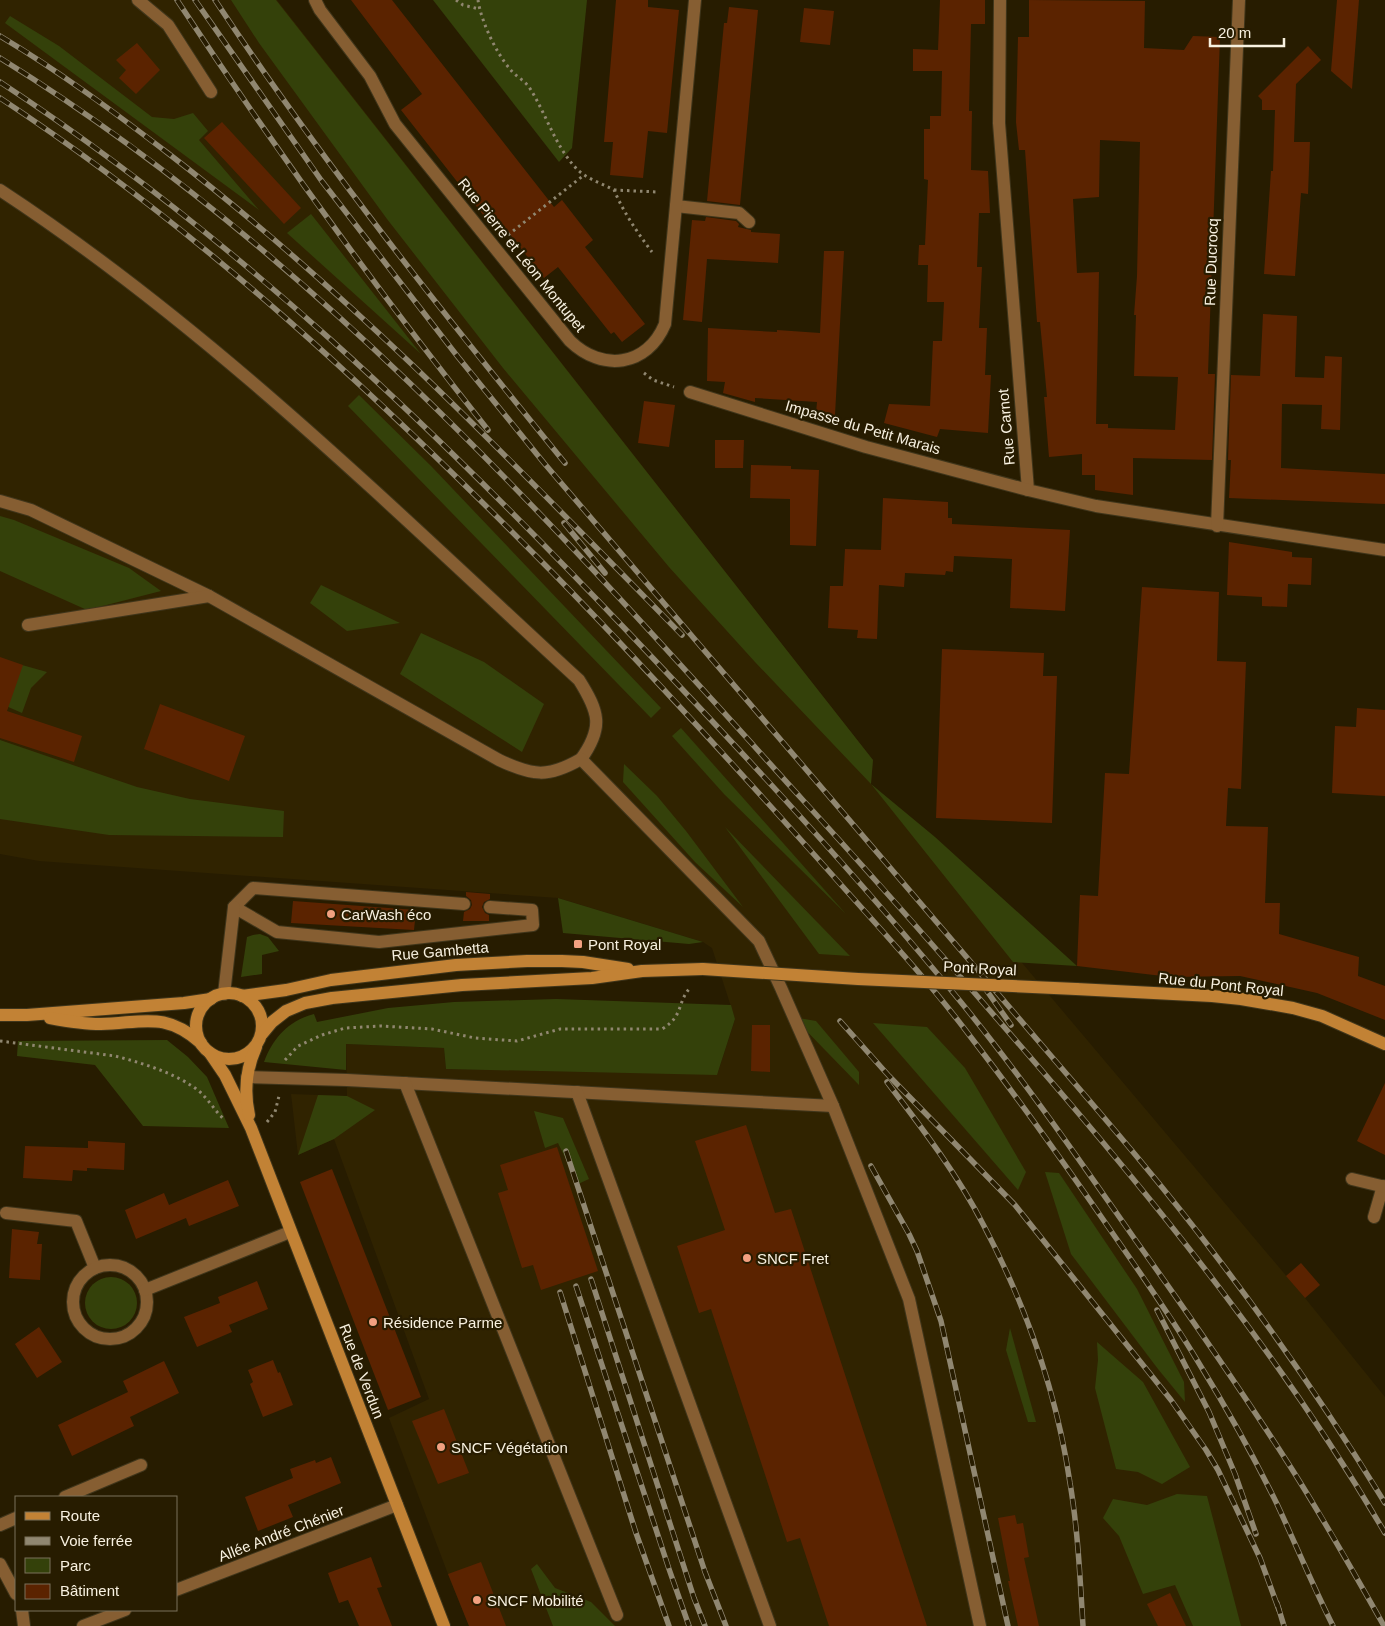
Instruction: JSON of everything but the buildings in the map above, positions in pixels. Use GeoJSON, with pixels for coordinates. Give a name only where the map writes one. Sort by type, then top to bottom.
{"type":"FeatureCollection","features":[{"type":"Feature","properties":{"kind":"main road","name":"Rue Gambetta"},"geometry":{"type":"LineString","coordinates":[[242,996],[292,989],[331,980],[465,964],[527,961],[584,962],[642,971]]}},
{"type":"Feature","properties":{"kind":"main road","name":"Rue Gambetta"},"geometry":{"type":"LineString","coordinates":[[262,1034],[272,1022],[291,1009],[305,1003],[332,998],[462,985],[592,978],[642,971],[703,969]]}},
{"type":"Feature","properties":{"kind":"main road","name":"Pont Royal"},"geometry":{"type":"LineString","coordinates":[[703,969],[858,979],[1076,989]]}},
{"type":"Feature","properties":{"kind":"main road","name":"Rue du Pont Royal"},"geometry":{"type":"LineString","coordinates":[[1076,989],[1212,996],[1292,1008],[1322,1016],[1385,1044]]}},
{"type":"Feature","properties":{"kind":"main road"},"geometry":{"type":"LineString","coordinates":[[0,1015],[27,1015],[184,1003],[211,999],[224,994],[233,994],[249,1000],[258,1009],[262,1021],[262,1034],[256,1047],[246,1055],[234,1059],[221,1058],[210,1053],[184,1030],[164,1022],[100,1024],[27,1015]]}},
{"type":"Feature","properties":{"kind":"main road"},"geometry":{"type":"LineString","coordinates":[[200,1043],[197,1034],[197,1021],[202,1008],[211,999]]}},
{"type":"Feature","properties":{"kind":"main road","name":"Rue de Verdun"},"geometry":{"type":"LineString","coordinates":[[251,1128],[247,1099],[247,1077],[250,1061],[256,1047]]}},
{"type":"Feature","properties":{"kind":"main road","name":"Rue de Verdun"},"geometry":{"type":"LineString","coordinates":[[210,1053],[225,1075],[251,1128],[444,1626]]}},
{"type":"Feature","properties":{"kind":"street"},"geometry":{"type":"LineString","coordinates":[[138,0],[168,25],[211,92]]}},
{"type":"Feature","properties":{"kind":"street","name":"Rue Pierre et Léon Montupet"},"geometry":{"type":"LineString","coordinates":[[314,0],[367,71],[395,124],[570,341],[580,350],[599,360],[620,361],[634,358]]}},
{"type":"Feature","properties":{"kind":"street"},"geometry":{"type":"LineString","coordinates":[[634,358],[649,349],[656,341],[665,324],[696,0]]}},
{"type":"Feature","properties":{"kind":"street","name":"Rue Carnot"},"geometry":{"type":"LineString","coordinates":[[1000,0],[999,123],[1028,490]]}},
{"type":"Feature","properties":{"kind":"street","name":"Rue Ducrocq"},"geometry":{"type":"LineString","coordinates":[[1217,526],[1239,0]]}},
{"type":"Feature","properties":{"kind":"street"},"geometry":{"type":"LineString","coordinates":[[0,190],[52,224],[104,263],[194,333],[282,407],[579,680],[592,700],[596,711],[597,731],[591,746],[581,759],[566,768],[550,773],[520,769],[499,760],[209,596],[31,510],[0,502]]}},
{"type":"Feature","properties":{"kind":"street"},"geometry":{"type":"LineString","coordinates":[[676,206],[739,213],[749,222]]}},
{"type":"Feature","properties":{"kind":"street","name":"Impasse du Petit Marais"},"geometry":{"type":"LineString","coordinates":[[690,392],[866,447],[1028,490]]}},
{"type":"Feature","properties":{"kind":"street"},"geometry":{"type":"LineString","coordinates":[[1028,490],[1087,505],[1385,550]]}},
{"type":"Feature","properties":{"kind":"street"},"geometry":{"type":"LineString","coordinates":[[28,625],[209,596]]}},
{"type":"Feature","properties":{"kind":"street"},"geometry":{"type":"LineString","coordinates":[[581,759],[759,941],[833,1106],[909,1300],[980,1626]]}},
{"type":"Feature","properties":{"kind":"street"},"geometry":{"type":"LineString","coordinates":[[224,994],[234,907],[253,888],[464,904]]}},
{"type":"Feature","properties":{"kind":"street"},"geometry":{"type":"LineString","coordinates":[[234,907],[277,932],[379,942],[533,925],[532,910],[490,907]]}},
{"type":"Feature","properties":{"kind":"street"},"geometry":{"type":"LineString","coordinates":[[247,1077],[406,1083],[833,1106]]}},
{"type":"Feature","properties":{"kind":"street"},"geometry":{"type":"LineString","coordinates":[[406,1083],[617,1615]]}},
{"type":"Feature","properties":{"kind":"street"},"geometry":{"type":"LineString","coordinates":[[577,1092],[770,1626]]}},
{"type":"Feature","properties":{"kind":"street"},"geometry":{"type":"LineString","coordinates":[[1352,1179],[1384,1187],[1374,1217]]}},
{"type":"Feature","properties":{"kind":"street"},"geometry":{"type":"LineString","coordinates":[[6,1213],[76,1221],[95,1268]]}},
{"type":"Feature","properties":{"kind":"street"},"geometry":{"type":"LineString","coordinates":[[145,1290],[290,1232]]}},
{"type":"Feature","properties":{"kind":"street"},"geometry":{"type":"LineString","coordinates":[[112,1265],[124,1268],[139,1279],[145,1290],[147,1302],[145,1314],[136,1329],[126,1336],[114,1339],[96,1336],[81,1326],[75,1316],[73,1305],[75,1290],[86,1274],[95,1268],[112,1265]]}},
{"type":"Feature","properties":{"kind":"street"},"geometry":{"type":"LineString","coordinates":[[67,1496],[141,1465]]}},
{"type":"Feature","properties":{"kind":"street","name":"Allée André Chénier"},"geometry":{"type":"LineString","coordinates":[[178,1589],[397,1505]]}},
{"type":"Feature","properties":{"kind":"street"},"geometry":{"type":"LineString","coordinates":[[0,1525],[15,1518]]}},
{"type":"Feature","properties":{"kind":"street"},"geometry":{"type":"LineString","coordinates":[[0,1564],[15,1592]]}},
{"type":"Feature","properties":{"kind":"street"},"geometry":{"type":"LineString","coordinates":[[22,1611],[24,1626]]}},
{"type":"Feature","properties":{"kind":"street"},"geometry":{"type":"LineString","coordinates":[[83,1626],[123,1611]]}},
{"type":"Feature","properties":{"kind":"path"},"geometry":{"type":"LineString","coordinates":[[456,0],[463,5],[479,10]]}},
{"type":"Feature","properties":{"kind":"path"},"geometry":{"type":"LineString","coordinates":[[478,0],[479,10],[497,51],[511,71],[528,86],[566,156],[575,168],[584,175],[614,190],[677,193]]}},
{"type":"Feature","properties":{"kind":"path"},"geometry":{"type":"LineString","coordinates":[[493,247],[584,175]]}},
{"type":"Feature","properties":{"kind":"path"},"geometry":{"type":"LineString","coordinates":[[614,190],[620,205],[634,228],[655,256],[672,257]]}},
{"type":"Feature","properties":{"kind":"path"},"geometry":{"type":"LineString","coordinates":[[634,358],[644,373],[653,380],[690,392]]}},
{"type":"Feature","properties":{"kind":"path"},"geometry":{"type":"LineString","coordinates":[[0,1040],[133,1060],[175,1077],[196,1089],[220,1116],[238,1132],[267,1122],[275,1112],[285,1058],[298,1046],[322,1035],[345,1028],[381,1026],[432,1029],[475,1038],[517,1040],[560,1029],[662,1029],[671,1024],[679,1012],[686,992],[691,987],[697,987]]}},
{"type":"Feature","properties":{"kind":"shaded area"},"geometry":{"type":"Polygon","coordinates":[[[0,0],[277,0],[873,760],[871,784],[1305,1298],[1385,1397],[1385,1626],[469,1626],[389,1418],[429,1399],[334,1139],[298,1155],[291,1094],[347,1096],[346,1044],[444,1048],[446,1069],[718,1072],[735,1019],[712,948],[703,942],[558,898],[39,861],[0,854],[0,0]]]}},
{"type":"Feature","properties":{"kind":"green space"},"geometry":{"type":"Polygon","coordinates":[[[231,0],[276,0],[873,760],[871,784],[755,662],[669,567],[503,368],[387,219],[259,43],[231,0]]]}},
{"type":"Feature","properties":{"kind":"green space"},"geometry":{"type":"Polygon","coordinates":[[[433,0],[587,0],[572,148],[559,162],[433,0]]]}},
{"type":"Feature","properties":{"kind":"green space"},"geometry":{"type":"Polygon","coordinates":[[[10,16],[59,46],[152,117],[174,119],[193,113],[208,131],[199,140],[259,210],[5,23],[10,16]]]}},
{"type":"Feature","properties":{"kind":"green space"},"geometry":{"type":"Polygon","coordinates":[[[311,214],[421,354],[287,233],[311,214]]]}},
{"type":"Feature","properties":{"kind":"green space"},"geometry":{"type":"Polygon","coordinates":[[[359,395],[432,467],[661,708],[651,718],[348,406],[359,395]]]}},
{"type":"Feature","properties":{"kind":"green space"},"geometry":{"type":"Polygon","coordinates":[[[0,516],[14,520],[129,568],[161,591],[87,610],[0,571],[0,516]]]}},
{"type":"Feature","properties":{"kind":"green space"},"geometry":{"type":"Polygon","coordinates":[[[321,585],[400,623],[347,631],[310,603],[321,585]]]}},
{"type":"Feature","properties":{"kind":"green space"},"geometry":{"type":"Polygon","coordinates":[[[421,633],[484,662],[544,704],[522,752],[400,674],[421,633]]]}},
{"type":"Feature","properties":{"kind":"green space"},"geometry":{"type":"Polygon","coordinates":[[[22,665],[47,672],[31,688],[22,713],[6,706],[22,665]]]}},
{"type":"Feature","properties":{"kind":"green space"},"geometry":{"type":"Polygon","coordinates":[[[681,728],[846,914],[724,794],[672,736],[681,728]]]}},
{"type":"Feature","properties":{"kind":"green space"},"geometry":{"type":"Polygon","coordinates":[[[0,740],[137,787],[190,799],[284,811],[283,837],[109,835],[0,819],[0,740]]]}},
{"type":"Feature","properties":{"kind":"green space"},"geometry":{"type":"Polygon","coordinates":[[[624,764],[657,796],[743,907],[695,862],[623,782],[624,764]]]}},
{"type":"Feature","properties":{"kind":"green space"},"geometry":{"type":"Polygon","coordinates":[[[871,784],[935,837],[1077,966],[1013,962],[871,784]]]}},
{"type":"Feature","properties":{"kind":"green space"},"geometry":{"type":"Polygon","coordinates":[[[725,827],[850,956],[819,954],[725,827]]]}},
{"type":"Feature","properties":{"kind":"green space"},"geometry":{"type":"Polygon","coordinates":[[[558,898],[703,942],[689,944],[563,933],[558,898]]]}},
{"type":"Feature","properties":{"kind":"green space"},"geometry":{"type":"Polygon","coordinates":[[[260,934],[268,937],[279,951],[262,955],[262,974],[241,977],[247,937],[260,934]]]}},
{"type":"Feature","properties":{"kind":"green space"},"geometry":{"type":"Polygon","coordinates":[[[556,999],[731,1005],[735,1019],[717,1075],[446,1069],[444,1048],[346,1044],[346,1070],[264,1062],[272,1045],[289,1026],[314,1014],[317,1022],[388,1008],[454,1002],[556,999]]]}},
{"type":"Feature","properties":{"kind":"green space"},"geometry":{"type":"Polygon","coordinates":[[[793,1017],[816,1021],[859,1072],[859,1085],[793,1017]]]}},
{"type":"Feature","properties":{"kind":"green space"},"geometry":{"type":"Polygon","coordinates":[[[873,1023],[927,1027],[965,1068],[1026,1172],[1018,1190],[873,1023]]]}},
{"type":"Feature","properties":{"kind":"green space"},"geometry":{"type":"Polygon","coordinates":[[[167,1040],[188,1057],[207,1077],[229,1128],[143,1126],[95,1065],[17,1056],[18,1041],[167,1040]]]}},
{"type":"Feature","properties":{"kind":"green space"},"geometry":{"type":"Polygon","coordinates":[[[318,1095],[347,1096],[375,1110],[334,1139],[298,1155],[318,1095]]]}},
{"type":"Feature","properties":{"kind":"green space"},"geometry":{"type":"Polygon","coordinates":[[[534,1111],[563,1118],[589,1179],[578,1184],[558,1143],[545,1148],[534,1111]]]}},
{"type":"Feature","properties":{"kind":"green space"},"geometry":{"type":"Polygon","coordinates":[[[1045,1172],[1059,1173],[1137,1289],[1184,1382],[1185,1402],[1071,1254],[1045,1172]]]}},
{"type":"Feature","properties":{"kind":"green space"},"geometry":{"type":"Polygon","coordinates":[[[111,1277],[125,1281],[133,1289],[137,1303],[133,1317],[125,1325],[111,1329],[97,1325],[89,1317],[85,1303],[89,1289],[97,1281],[111,1277]]]}},
{"type":"Feature","properties":{"kind":"green space"},"geometry":{"type":"Polygon","coordinates":[[[1010,1328],[1036,1422],[1028,1422],[1006,1350],[1010,1328]]]}},
{"type":"Feature","properties":{"kind":"green space"},"geometry":{"type":"Polygon","coordinates":[[[1097,1342],[1143,1382],[1190,1467],[1162,1484],[1138,1472],[1116,1469],[1095,1388],[1098,1360],[1097,1342]]]}},
{"type":"Feature","properties":{"kind":"green space"},"geometry":{"type":"Polygon","coordinates":[[[1177,1494],[1207,1496],[1241,1626],[1193,1626],[1175,1585],[1143,1594],[1119,1536],[1103,1518],[1113,1499],[1147,1505],[1177,1494]]]}},
{"type":"Feature","properties":{"kind":"green space"},"geometry":{"type":"Polygon","coordinates":[[[537,1564],[555,1588],[591,1602],[615,1626],[553,1626],[531,1569],[537,1564]]]}},
{"type":"Feature","properties":{"kind":"railway"},"geometry":{"type":"LineString","coordinates":[[177,0],[251,110],[328,218],[488,430]]}},
{"type":"Feature","properties":{"kind":"railway"},"geometry":{"type":"LineString","coordinates":[[195,0],[321,180],[458,357],[544,463],[1136,1155],[1196,1230],[1283,1347],[1385,1503]]}},
{"type":"Feature","properties":{"kind":"railway"},"geometry":{"type":"LineString","coordinates":[[215,0],[298,120],[384,236],[565,463]]}},
{"type":"Feature","properties":{"kind":"railway"},"geometry":{"type":"LineString","coordinates":[[0,36],[65,78],[148,138],[238,209],[304,266],[433,385],[682,635]]}},
{"type":"Feature","properties":{"kind":"railway"},"geometry":{"type":"LineString","coordinates":[[0,58],[114,134],[223,217],[327,306],[426,399],[523,496],[617,596],[888,894],[1127,1171],[1174,1229],[1263,1347],[1306,1408],[1385,1533]]}},
{"type":"Feature","properties":{"kind":"railway"},"geometry":{"type":"LineString","coordinates":[[0,82],[87,142],[252,271],[408,411],[557,558],[757,769],[840,860],[960,1001],[1028,1088],[1071,1148],[1232,1378],[1301,1483],[1384,1626]]}},
{"type":"Feature","properties":{"kind":"railway"},"geometry":{"type":"LineString","coordinates":[[0,98],[148,204],[220,262],[357,382],[489,508],[621,643],[754,787],[898,949],[955,1017],[1022,1105],[1085,1193],[1186,1341],[1258,1467],[1333,1626]]}},
{"type":"Feature","properties":{"kind":"railway"},"geometry":{"type":"LineString","coordinates":[[564,523],[605,573]]}},
{"type":"Feature","properties":{"kind":"railway"},"geometry":{"type":"LineString","coordinates":[[982,984],[1011,1025]]}},
{"type":"Feature","properties":{"kind":"railway"},"geometry":{"type":"LineString","coordinates":[[840,1021],[889,1076],[1015,1205],[1171,1400],[1218,1470],[1260,1558],[1279,1610]]}},
{"type":"Feature","properties":{"kind":"railway"},"geometry":{"type":"LineString","coordinates":[[887,1082],[939,1152],[974,1207],[1013,1287],[1038,1351],[1057,1417],[1073,1501],[1083,1626]]}},
{"type":"Feature","properties":{"kind":"railway"},"geometry":{"type":"LineString","coordinates":[[566,1151],[705,1572],[726,1626]]}},
{"type":"Feature","properties":{"kind":"railway"},"geometry":{"type":"LineString","coordinates":[[871,1166],[917,1251],[941,1321],[1008,1626]]}},
{"type":"Feature","properties":{"kind":"railway"},"geometry":{"type":"LineString","coordinates":[[591,1279],[694,1598],[705,1626]]}},
{"type":"Feature","properties":{"kind":"railway"},"geometry":{"type":"LineString","coordinates":[[576,1286],[689,1626]]}},
{"type":"Feature","properties":{"kind":"railway"},"geometry":{"type":"LineString","coordinates":[[560,1292],[636,1533],[669,1626]]}},
{"type":"Feature","properties":{"kind":"railway"},"geometry":{"type":"LineString","coordinates":[[1157,1310],[1209,1412],[1235,1474],[1256,1534]]}},
{"type":"Feature","properties":{"kind":"railway"},"geometry":{"type":"LineString","coordinates":[[1277,1603],[1284,1626]]}},
{"type":"Feature","properties":{"kind":"place","name":"CarWash éco"},"geometry":{"type":"Point","coordinates":[331,914]}},
{"type":"Feature","properties":{"kind":"place","name":"Pont Royal"},"geometry":{"type":"Point","coordinates":[578,944]}},
{"type":"Feature","properties":{"kind":"place","name":"SNCF Fret"},"geometry":{"type":"Point","coordinates":[747,1258]}},
{"type":"Feature","properties":{"kind":"place","name":"Résidence Parme"},"geometry":{"type":"Point","coordinates":[373,1322]}},
{"type":"Feature","properties":{"kind":"place","name":"SNCF Végétation"},"geometry":{"type":"Point","coordinates":[441,1447]}},
{"type":"Feature","properties":{"kind":"place","name":"SNCF Mobilité"},"geometry":{"type":"Point","coordinates":[477,1600]}}]}
